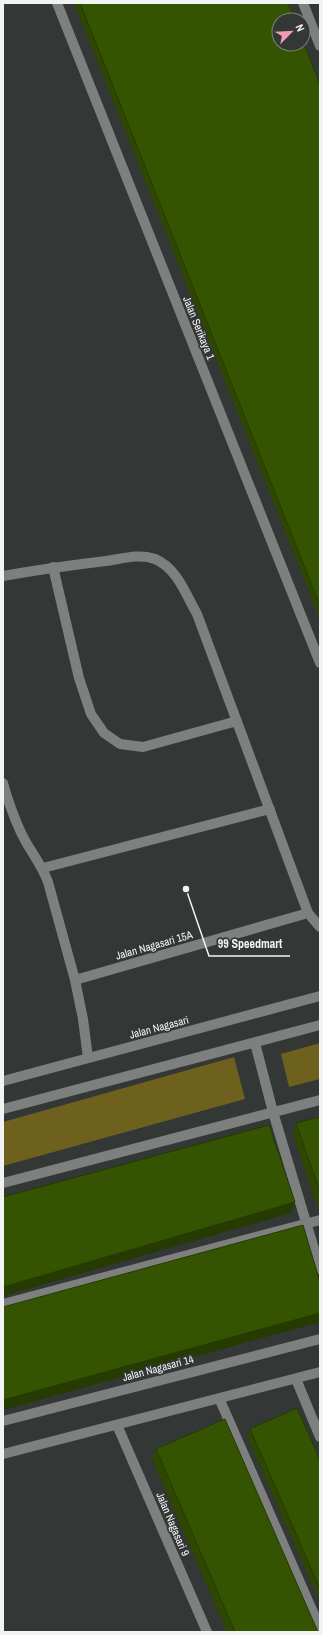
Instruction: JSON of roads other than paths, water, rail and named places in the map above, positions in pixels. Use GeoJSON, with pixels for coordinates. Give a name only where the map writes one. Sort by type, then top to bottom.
{"type":"FeatureCollection","features":[{"type":"Feature","properties":{"kind":"street","name":"Jalan Serikaya 1"},"geometry":{"type":"LineString","coordinates":[[56,3],[320,663]]}},
{"type":"Feature","properties":{"kind":"street"},"geometry":{"type":"LineString","coordinates":[[303,3],[320,46]]}},
{"type":"Feature","properties":{"kind":"street"},"geometry":{"type":"LineString","coordinates":[[3,576],[53,567],[139,557],[155,559],[170,569],[181,585],[197,614],[308,913],[320,927]]}},
{"type":"Feature","properties":{"kind":"street"},"geometry":{"type":"LineString","coordinates":[[53,567],[79,678],[91,714],[104,733],[120,744],[143,747],[236,721]]}},
{"type":"Feature","properties":{"kind":"street"},"geometry":{"type":"LineString","coordinates":[[3,783],[17,822],[28,844],[43,868],[75,980],[83,1018],[88,1058]]}},
{"type":"Feature","properties":{"kind":"street"},"geometry":{"type":"LineString","coordinates":[[43,868],[270,809]]}},
{"type":"Feature","properties":{"kind":"street","name":"Jalan Nagasari 15A"},"geometry":{"type":"LineString","coordinates":[[75,980],[308,913]]}},
{"type":"Feature","properties":{"kind":"street","name":"Jalan Nagasari"},"geometry":{"type":"LineString","coordinates":[[3,1081],[320,996]]}},
{"type":"Feature","properties":{"kind":"street"},"geometry":{"type":"LineString","coordinates":[[3,1109],[320,1025]]}},
{"type":"Feature","properties":{"kind":"street"},"geometry":{"type":"LineString","coordinates":[[255,1043],[273,1112],[308,1223],[320,1269]]}},
{"type":"Feature","properties":{"kind":"street"},"geometry":{"type":"LineString","coordinates":[[3,1183],[320,1100]]}},
{"type":"Feature","properties":{"kind":"street"},"geometry":{"type":"LineString","coordinates":[[3,1304],[320,1220]]}},
{"type":"Feature","properties":{"kind":"street","name":"Jalan Nagasari 14"},"geometry":{"type":"LineString","coordinates":[[3,1421],[320,1339]]}},
{"type":"Feature","properties":{"kind":"street"},"geometry":{"type":"LineString","coordinates":[[3,1454],[320,1372]]}},
{"type":"Feature","properties":{"kind":"street"},"geometry":{"type":"LineString","coordinates":[[296,1379],[320,1437]]}},
{"type":"Feature","properties":{"kind":"street"},"geometry":{"type":"LineString","coordinates":[[219,1398],[320,1628]]}},
{"type":"Feature","properties":{"kind":"street","name":"Jalan Nagasari 9"},"geometry":{"type":"LineString","coordinates":[[117,1425],[207,1632]]}},
{"type":"Feature","properties":{"kind":"place","name":"99 Speedmart"},"geometry":{"type":"Point","coordinates":[186,889]}}]}
